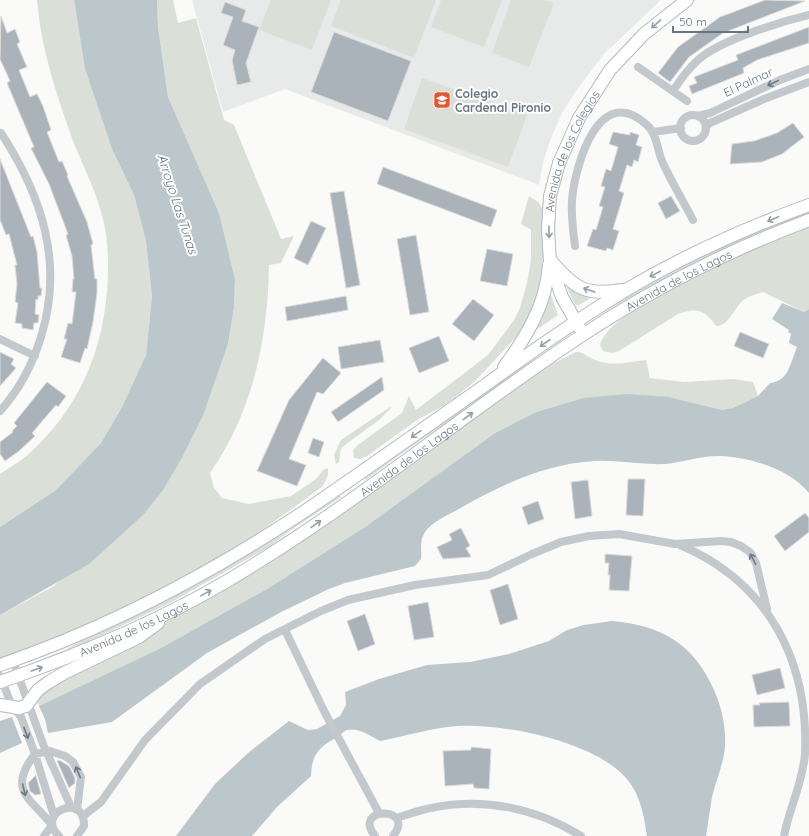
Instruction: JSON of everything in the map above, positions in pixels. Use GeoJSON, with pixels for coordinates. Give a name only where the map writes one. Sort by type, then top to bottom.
{"type":"FeatureCollection","features":[{"type":"Feature","properties":{"kind":"street","name":"Avenida de los Colegios"},"geometry":{"type":"LineString","coordinates":[[583,335],[562,297],[550,261],[548,229],[552,184],[559,163],[579,118],[610,70],[649,29],[687,0]]}},
{"type":"Feature","properties":{"kind":"street"},"geometry":{"type":"LineString","coordinates":[[672,91],[698,59],[707,54],[750,33],[809,15]]}},
{"type":"Feature","properties":{"kind":"street"},"geometry":{"type":"LineString","coordinates":[[638,67],[687,101]]}},
{"type":"Feature","properties":{"kind":"street","name":"El Palmar"},"geometry":{"type":"LineString","coordinates":[[805,83],[710,123],[706,127],[702,138],[694,141],[686,139],[681,128],[686,117],[710,113],[780,80],[809,69]]}},
{"type":"Feature","properties":{"kind":"street"},"geometry":{"type":"LineString","coordinates":[[796,74],[805,83]]}},
{"type":"Feature","properties":{"kind":"street"},"geometry":{"type":"LineString","coordinates":[[575,246],[571,218],[574,192],[582,153],[597,127],[613,113],[622,111],[646,124],[653,132],[662,161],[693,220]]}},
{"type":"Feature","properties":{"kind":"street"},"geometry":{"type":"LineString","coordinates":[[698,116],[704,120],[706,127]]}},
{"type":"Feature","properties":{"kind":"street"},"geometry":{"type":"LineString","coordinates":[[653,132],[681,128]]}},
{"type":"Feature","properties":{"kind":"street"},"geometry":{"type":"LineString","coordinates":[[0,411],[12,398],[25,378],[35,356],[49,309],[52,280],[51,254],[46,229],[37,203],[15,154],[1,133]]}},
{"type":"Feature","properties":{"kind":"street","name":"Avenida de los Lagos"},"geometry":{"type":"LineString","coordinates":[[0,666],[140,607],[215,566],[303,512],[575,322],[628,289],[729,238],[809,205]]}},
{"type":"Feature","properties":{"kind":"street","name":"Avenida de los Lagos"},"geometry":{"type":"LineString","coordinates":[[1,680],[19,676],[112,639],[180,607],[227,581],[304,532],[583,335],[694,270],[746,246],[809,220]]}},
{"type":"Feature","properties":{"kind":"street"},"geometry":{"type":"LineString","coordinates":[[550,261],[573,283],[591,292],[607,292],[628,289]]}},
{"type":"Feature","properties":{"kind":"street"},"geometry":{"type":"LineString","coordinates":[[498,376],[522,343],[541,306],[548,286],[550,261]]}},
{"type":"Feature","properties":{"kind":"street"},"geometry":{"type":"LineString","coordinates":[[0,339],[35,356]]}},
{"type":"Feature","properties":{"kind":"street"},"geometry":{"type":"LineString","coordinates":[[44,836],[61,809],[77,811],[101,802],[145,740],[200,684],[239,656],[285,630],[348,600],[408,586],[488,575],[532,554],[576,538],[602,534],[619,534],[675,544],[726,542],[740,546],[750,552],[756,564],[767,609],[796,665],[806,706],[805,755],[784,836]]}},
{"type":"Feature","properties":{"kind":"street"},"geometry":{"type":"LineString","coordinates":[[703,557],[703,553],[708,543]]}},
{"type":"Feature","properties":{"kind":"street"},"geometry":{"type":"LineString","coordinates":[[675,544],[722,568],[740,582],[767,609]]}},
{"type":"Feature","properties":{"kind":"street"},"geometry":{"type":"LineString","coordinates":[[740,582],[749,585],[755,583],[760,578]]}},
{"type":"Feature","properties":{"kind":"street"},"geometry":{"type":"LineString","coordinates":[[30,708],[38,690],[49,682],[64,673],[139,637],[180,607]]}},
{"type":"Feature","properties":{"kind":"street"},"geometry":{"type":"LineString","coordinates":[[285,630],[325,713],[379,813]]}},
{"type":"Feature","properties":{"kind":"street"},"geometry":{"type":"LineString","coordinates":[[13,661],[44,748],[84,826],[77,836]]}},
{"type":"Feature","properties":{"kind":"street"},"geometry":{"type":"LineString","coordinates":[[1,680],[12,706],[21,717],[59,836]]}},
{"type":"Feature","properties":{"kind":"street"},"geometry":{"type":"LineString","coordinates":[[0,704],[30,708]]}},
{"type":"Feature","properties":{"kind":"street"},"geometry":{"type":"LineString","coordinates":[[33,751],[44,748],[65,756],[73,762],[80,777],[77,811]]}},
{"type":"Feature","properties":{"kind":"street"},"geometry":{"type":"LineString","coordinates":[[33,751],[22,780],[24,792],[27,799],[43,814],[53,820]]}},
{"type":"Feature","properties":{"kind":"street"},"geometry":{"type":"LineString","coordinates":[[396,818],[431,808],[463,804],[488,804],[528,812],[549,819],[580,836]]}},
{"type":"Feature","properties":{"kind":"street"},"geometry":{"type":"LineString","coordinates":[[371,835],[372,819],[379,813],[388,813],[396,818],[398,827],[394,836]]}},
{"type":"Feature","properties":{"kind":"shaded area"},"geometry":{"type":"Polygon","coordinates":[[[37,0],[74,0],[85,69],[112,149],[134,195],[146,241],[152,296],[146,355],[122,407],[101,443],[56,490],[0,527],[0,474],[19,462],[32,451],[53,428],[81,387],[91,364],[98,341],[104,317],[107,292],[108,267],[103,219],[94,191],[75,146],[51,74],[42,37],[37,0]]]}},
{"type":"Feature","properties":{"kind":"shaded area"},"geometry":{"type":"Polygon","coordinates":[[[157,0],[173,0],[178,23],[196,18],[224,120],[234,125],[281,239],[294,236],[281,263],[269,265],[265,320],[255,374],[237,425],[225,450],[210,473],[214,488],[222,498],[249,504],[291,496],[316,479],[323,470],[328,468],[328,475],[323,486],[260,532],[210,563],[151,594],[92,622],[0,660],[0,615],[54,586],[184,454],[203,416],[228,344],[234,308],[235,279],[219,213],[168,97],[158,27],[157,0]]]}},
{"type":"Feature","properties":{"kind":"shaded area","name":"Colegio Cardenal Pironio"},"geometry":{"type":"Polygon","coordinates":[[[192,0],[661,0],[604,54],[578,88],[563,111],[551,138],[543,162],[539,185],[285,89],[223,112],[192,0]]]}},
{"type":"Feature","properties":{"kind":"shaded area"},"geometry":{"type":"Polygon","coordinates":[[[271,0],[331,0],[312,50],[259,30],[271,0]]]}},
{"type":"Feature","properties":{"kind":"shaded area"},"geometry":{"type":"Polygon","coordinates":[[[341,0],[436,0],[414,58],[331,26],[341,0]]]}},
{"type":"Feature","properties":{"kind":"shaded area"},"geometry":{"type":"Polygon","coordinates":[[[441,0],[502,0],[484,47],[431,27],[441,0]]]}},
{"type":"Feature","properties":{"kind":"shaded area"},"geometry":{"type":"Polygon","coordinates":[[[511,0],[544,0],[554,3],[529,67],[492,53],[511,0]]]}},
{"type":"Feature","properties":{"kind":"shaded area"},"geometry":{"type":"Polygon","coordinates":[[[422,78],[527,115],[508,167],[404,129],[422,78]]]}},
{"type":"Feature","properties":{"kind":"shaded area"},"geometry":{"type":"Polygon","coordinates":[[[529,196],[538,202],[542,208],[543,254],[541,281],[530,315],[520,333],[476,380],[458,395],[443,406],[417,420],[367,456],[361,459],[354,458],[353,450],[402,413],[409,396],[416,410],[488,355],[514,320],[520,308],[527,283],[531,260],[531,230],[521,224],[529,196]]]}},
{"type":"Feature","properties":{"kind":"shaded area"},"geometry":{"type":"Polygon","coordinates":[[[809,210],[809,215],[673,275],[596,316],[624,294],[738,238],[809,210]]]}},
{"type":"Feature","properties":{"kind":"shaded area"},"geometry":{"type":"Polygon","coordinates":[[[809,227],[809,309],[804,312],[763,292],[751,296],[741,302],[725,323],[721,325],[716,326],[708,316],[700,311],[685,312],[678,314],[619,351],[612,353],[603,351],[600,345],[610,329],[632,312],[660,294],[761,246],[809,227]]]}},
{"type":"Feature","properties":{"kind":"shaded area"},"geometry":{"type":"Polygon","coordinates":[[[565,283],[596,295],[579,305],[575,305],[565,283]]]}},
{"type":"Feature","properties":{"kind":"shaded area"},"geometry":{"type":"Polygon","coordinates":[[[549,289],[558,315],[532,333],[549,289]]]}},
{"type":"Feature","properties":{"kind":"shaded area"},"geometry":{"type":"Polygon","coordinates":[[[576,352],[584,354],[595,360],[608,363],[646,360],[650,378],[684,382],[734,379],[753,382],[758,396],[733,408],[722,410],[669,397],[583,398],[536,412],[495,433],[365,527],[267,589],[161,648],[39,706],[36,698],[39,693],[178,612],[449,436],[546,367],[576,352]]]}},
{"type":"Feature","properties":{"kind":"shaded area"},"geometry":{"type":"Polygon","coordinates":[[[534,358],[507,382],[411,447],[366,480],[365,478],[461,407],[534,358]]]}},
{"type":"Feature","properties":{"kind":"shaded area"},"geometry":{"type":"Polygon","coordinates":[[[390,407],[391,408],[379,420],[341,448],[339,462],[336,464],[334,455],[341,440],[390,407]]]}},
{"type":"Feature","properties":{"kind":"shaded area"},"geometry":{"type":"Polygon","coordinates":[[[340,495],[341,497],[291,530],[269,547],[168,604],[81,645],[28,667],[27,665],[65,650],[93,634],[165,600],[265,544],[340,495]]]}},
{"type":"Feature","properties":{"kind":"water","name":"Arroyo Las Tunas"},"geometry":{"type":"Polygon","coordinates":[[[74,0],[157,0],[158,27],[168,97],[219,213],[235,279],[234,308],[228,344],[203,416],[184,454],[163,490],[143,515],[89,564],[0,615],[0,527],[56,490],[101,443],[122,407],[146,355],[152,296],[146,241],[134,195],[112,149],[85,69],[74,0]]]}},
{"type":"Feature","properties":{"kind":"water"},"geometry":{"type":"Polygon","coordinates":[[[782,303],[804,312],[809,309],[809,493],[791,477],[770,466],[746,459],[722,456],[665,464],[595,461],[558,466],[541,471],[523,477],[490,492],[435,522],[428,528],[423,536],[421,542],[421,559],[415,566],[345,583],[281,612],[207,653],[112,722],[48,733],[45,719],[39,706],[161,648],[267,589],[365,527],[495,433],[536,412],[583,398],[627,394],[669,397],[722,410],[733,408],[758,396],[770,383],[776,382],[785,375],[791,365],[797,347],[789,343],[791,334],[788,332],[789,330],[772,319],[782,303]]]}},
{"type":"Feature","properties":{"kind":"water"},"geometry":{"type":"Polygon","coordinates":[[[612,621],[646,627],[661,632],[674,640],[697,660],[714,690],[723,718],[725,746],[722,765],[712,797],[706,836],[647,836],[643,812],[638,797],[630,783],[611,765],[592,754],[547,737],[498,728],[457,726],[438,728],[380,741],[360,731],[351,729],[347,730],[317,752],[313,762],[311,776],[277,807],[252,836],[176,836],[215,784],[248,753],[289,721],[308,730],[317,729],[340,716],[346,705],[345,692],[379,679],[427,665],[470,662],[509,654],[549,641],[567,630],[584,625],[612,621]]]}},
{"type":"Feature","properties":{"kind":"water"},"geometry":{"type":"Polygon","coordinates":[[[12,717],[22,743],[0,753],[0,721],[12,717]]]}},
{"type":"Feature","properties":{"kind":"building"},"geometry":{"type":"Polygon","coordinates":[[[765,0],[805,1],[723,33],[689,57],[670,82],[658,73],[678,47],[720,17],[765,0]]]}},
{"type":"Feature","properties":{"kind":"building"},"geometry":{"type":"Polygon","coordinates":[[[225,2],[246,10],[242,21],[259,27],[246,63],[251,82],[237,85],[232,60],[235,50],[223,45],[233,17],[221,13],[225,2]]]}},
{"type":"Feature","properties":{"kind":"building"},"geometry":{"type":"Polygon","coordinates":[[[1,16],[7,33],[15,29],[20,42],[17,44],[27,67],[19,70],[30,97],[37,94],[43,106],[51,130],[47,132],[59,162],[62,161],[68,175],[67,176],[87,222],[93,244],[91,245],[95,279],[97,279],[97,293],[87,349],[85,348],[80,363],[61,357],[67,339],[64,339],[68,323],[72,324],[76,292],[72,292],[74,279],[72,256],[66,235],[68,234],[49,184],[31,148],[34,147],[7,83],[10,81],[0,59],[1,16]]]}},
{"type":"Feature","properties":{"kind":"building"},"geometry":{"type":"Polygon","coordinates":[[[809,27],[809,43],[757,60],[743,68],[744,73],[692,94],[689,86],[697,83],[694,77],[738,60],[736,55],[809,27]]]}},
{"type":"Feature","properties":{"kind":"building"},"geometry":{"type":"Polygon","coordinates":[[[334,32],[411,61],[388,121],[311,92],[334,32]]]}},
{"type":"Feature","properties":{"kind":"building"},"geometry":{"type":"Polygon","coordinates":[[[793,123],[804,137],[782,154],[762,162],[730,164],[732,144],[754,141],[777,133],[793,123]]]}},
{"type":"Feature","properties":{"kind":"building"},"geometry":{"type":"Polygon","coordinates":[[[613,132],[630,135],[630,132],[639,135],[636,145],[642,147],[638,162],[634,160],[632,167],[627,165],[619,191],[624,193],[613,229],[619,231],[613,250],[607,248],[606,251],[587,246],[593,229],[596,230],[603,207],[599,206],[605,187],[601,186],[606,169],[611,171],[618,147],[609,144],[613,132]]]}},
{"type":"Feature","properties":{"kind":"building"},"geometry":{"type":"Polygon","coordinates":[[[0,159],[31,237],[33,236],[37,252],[40,288],[42,288],[41,296],[38,296],[38,300],[36,299],[35,314],[39,315],[38,323],[34,323],[33,330],[22,328],[22,324],[15,323],[18,303],[15,302],[17,284],[15,265],[17,265],[9,234],[6,235],[0,220],[0,159]]]}},
{"type":"Feature","properties":{"kind":"building"},"geometry":{"type":"Polygon","coordinates":[[[383,167],[497,210],[491,227],[377,184],[383,167]]]}},
{"type":"Feature","properties":{"kind":"building"},"geometry":{"type":"Polygon","coordinates":[[[344,191],[360,285],[346,288],[330,193],[344,191]]]}},
{"type":"Feature","properties":{"kind":"building"},"geometry":{"type":"Polygon","coordinates":[[[671,196],[680,211],[666,219],[658,203],[671,196]]]}},
{"type":"Feature","properties":{"kind":"building"},"geometry":{"type":"Polygon","coordinates":[[[311,221],[326,228],[308,265],[294,258],[311,221]]]}},
{"type":"Feature","properties":{"kind":"building"},"geometry":{"type":"Polygon","coordinates":[[[416,235],[429,312],[410,315],[397,239],[416,235]]]}},
{"type":"Feature","properties":{"kind":"building"},"geometry":{"type":"Polygon","coordinates":[[[487,249],[513,254],[507,286],[480,281],[487,249]]]}},
{"type":"Feature","properties":{"kind":"building"},"geometry":{"type":"Polygon","coordinates":[[[346,296],[348,310],[287,321],[285,307],[346,296]]]}},
{"type":"Feature","properties":{"kind":"building"},"geometry":{"type":"Polygon","coordinates":[[[473,299],[494,315],[474,341],[452,324],[473,299]]]}},
{"type":"Feature","properties":{"kind":"building"},"geometry":{"type":"Polygon","coordinates":[[[740,332],[769,344],[763,358],[734,346],[740,332]]]}},
{"type":"Feature","properties":{"kind":"building"},"geometry":{"type":"Polygon","coordinates":[[[439,336],[449,361],[419,373],[409,348],[439,336]]]}},
{"type":"Feature","properties":{"kind":"building"},"geometry":{"type":"Polygon","coordinates":[[[380,340],[384,362],[341,369],[338,347],[380,340]]]}},
{"type":"Feature","properties":{"kind":"building"},"geometry":{"type":"Polygon","coordinates":[[[0,352],[14,359],[11,364],[16,368],[0,386],[0,352]]]}},
{"type":"Feature","properties":{"kind":"building"},"geometry":{"type":"Polygon","coordinates":[[[323,358],[341,373],[323,394],[317,392],[289,459],[306,465],[297,486],[257,471],[289,400],[323,358]]]}},
{"type":"Feature","properties":{"kind":"building"},"geometry":{"type":"Polygon","coordinates":[[[382,377],[384,390],[338,422],[331,412],[382,377]]]}},
{"type":"Feature","properties":{"kind":"building"},"geometry":{"type":"Polygon","coordinates":[[[47,382],[66,396],[58,407],[56,405],[32,433],[35,436],[19,451],[5,461],[0,454],[0,442],[13,432],[12,431],[17,426],[14,423],[47,382]]]}},
{"type":"Feature","properties":{"kind":"building"},"geometry":{"type":"Polygon","coordinates":[[[313,438],[324,442],[319,457],[308,453],[313,438]]]}},
{"type":"Feature","properties":{"kind":"building"},"geometry":{"type":"Polygon","coordinates":[[[628,479],[645,479],[643,516],[626,515],[628,479]]]}},
{"type":"Feature","properties":{"kind":"building"},"geometry":{"type":"Polygon","coordinates":[[[588,480],[592,516],[575,519],[571,482],[588,480]]]}},
{"type":"Feature","properties":{"kind":"building"},"geometry":{"type":"Polygon","coordinates":[[[538,501],[544,519],[528,525],[522,507],[538,501]]]}},
{"type":"Feature","properties":{"kind":"building"},"geometry":{"type":"Polygon","coordinates":[[[805,513],[809,518],[809,532],[785,551],[774,536],[805,513]]]}},
{"type":"Feature","properties":{"kind":"building"},"geometry":{"type":"Polygon","coordinates":[[[461,528],[470,546],[466,548],[471,557],[443,559],[437,547],[452,540],[449,534],[461,528]]]}},
{"type":"Feature","properties":{"kind":"building"},"geometry":{"type":"Polygon","coordinates":[[[605,554],[632,556],[629,591],[609,590],[609,563],[605,563],[605,554]]]}},
{"type":"Feature","properties":{"kind":"building"},"geometry":{"type":"Polygon","coordinates":[[[508,584],[518,619],[500,625],[490,590],[508,584]]]}},
{"type":"Feature","properties":{"kind":"building"},"geometry":{"type":"Polygon","coordinates":[[[428,602],[434,637],[414,640],[408,606],[428,602]]]}},
{"type":"Feature","properties":{"kind":"building"},"geometry":{"type":"Polygon","coordinates":[[[365,614],[375,644],[358,651],[347,621],[365,614]]]}},
{"type":"Feature","properties":{"kind":"building"},"geometry":{"type":"Polygon","coordinates":[[[780,668],[785,688],[757,695],[752,675],[780,668]]]}},
{"type":"Feature","properties":{"kind":"building"},"geometry":{"type":"Polygon","coordinates":[[[789,702],[790,726],[754,727],[753,705],[760,705],[759,703],[789,702]]]}},
{"type":"Feature","properties":{"kind":"building"},"geometry":{"type":"Polygon","coordinates":[[[471,747],[491,749],[489,789],[474,788],[473,784],[445,786],[443,751],[471,750],[471,747]]]}},
{"type":"Feature","properties":{"kind":"building"},"geometry":{"type":"Polygon","coordinates":[[[59,760],[69,766],[75,778],[75,783],[69,788],[57,761],[59,760]]]}},
{"type":"Feature","properties":{"kind":"building"},"geometry":{"type":"Polygon","coordinates":[[[35,776],[41,794],[35,795],[30,791],[28,783],[35,776]]]}},
{"type":"Feature","properties":{"kind":"place","name":"Colegio Cardenal Pironio"},"geometry":{"type":"Point","coordinates":[442,100]}}]}
